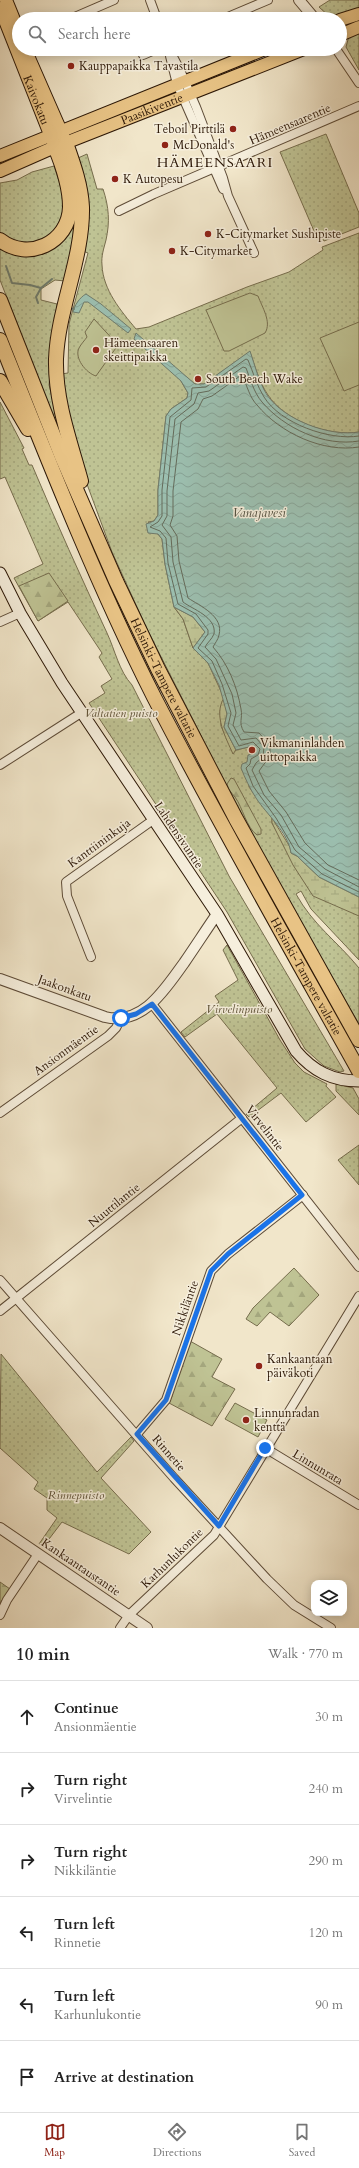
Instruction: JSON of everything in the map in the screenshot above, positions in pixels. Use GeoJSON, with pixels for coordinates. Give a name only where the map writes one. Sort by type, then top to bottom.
{"type":"FeatureCollection","features":[{"type":"Feature","properties":{"kind":"highway"},"geometry":{"type":"LineString","coordinates":[[0,240],[17,249],[37,249],[55,240],[63,229],[68,217],[70,197],[58,139]]}},
{"type":"Feature","properties":{"kind":"highway"},"geometry":{"type":"LineString","coordinates":[[58,139],[78,180],[82,206],[82,219],[80,237],[58,335],[57,380],[68,437],[90,518]]}},
{"type":"Feature","properties":{"kind":"highway","name":"Helsinki-Tampere valtatie"},"geometry":{"type":"LineString","coordinates":[[0,300],[62,457],[90,518],[116,581],[158,670],[240,826],[359,1040]]}},
{"type":"Feature","properties":{"kind":"highway","name":"Helsinki-Tampere valtatie"},"geometry":{"type":"LineString","coordinates":[[0,340],[42,447],[99,577],[154,696],[222,824],[358,1069]]}},
{"type":"Feature","properties":{"kind":"highway"},"geometry":{"type":"LineString","coordinates":[[0,381],[26,427],[42,447]]}},
{"type":"Feature","properties":{"kind":"main road","name":"Kaivokatu"},"geometry":{"type":"LineString","coordinates":[[6,0],[12,21]]}},
{"type":"Feature","properties":{"kind":"main road","name":"Kaivokatu"},"geometry":{"type":"LineString","coordinates":[[0,8],[12,30]]}},
{"type":"Feature","properties":{"kind":"main road"},"geometry":{"type":"LineString","coordinates":[[347,18],[359,14]]}},
{"type":"Feature","properties":{"kind":"main road"},"geometry":{"type":"LineString","coordinates":[[347,32],[359,27]]}},
{"type":"Feature","properties":{"kind":"main road","name":"Kaivokatu"},"geometry":{"type":"LineString","coordinates":[[24,56],[58,139]]}},
{"type":"Feature","properties":{"kind":"main road","name":"Kaivokatu"},"geometry":{"type":"LineString","coordinates":[[28,56],[58,139]]}},
{"type":"Feature","properties":{"kind":"main road","name":"Paasikiventie"},"geometry":{"type":"LineString","coordinates":[[0,171],[130,102],[248,56]]}},
{"type":"Feature","properties":{"kind":"main road","name":"Paasikiventie"},"geometry":{"type":"LineString","coordinates":[[0,156],[58,139],[186,96],[286,56]]}},
{"type":"Feature","properties":{"kind":"main road","name":"Lahdensivuntie"},"geometry":{"type":"LineString","coordinates":[[0,573],[20,613],[81,713],[217,914],[296,1051],[303,1059],[317,1070],[334,1079],[359,1081]]}},
{"type":"Feature","properties":{"kind":"street"},"geometry":{"type":"LineString","coordinates":[[86,12],[114,0]]}},
{"type":"Feature","properties":{"kind":"street"},"geometry":{"type":"LineString","coordinates":[[150,0],[154,12]]}},
{"type":"Feature","properties":{"kind":"street"},"geometry":{"type":"LineString","coordinates":[[240,12],[268,0]]}},
{"type":"Feature","properties":{"kind":"street"},"geometry":{"type":"LineString","coordinates":[[299,0],[309,12]]}},
{"type":"Feature","properties":{"kind":"street"},"geometry":{"type":"LineString","coordinates":[[171,56],[216,168],[254,253]]}},
{"type":"Feature","properties":{"kind":"street"},"geometry":{"type":"LineString","coordinates":[[341,56],[359,83]]}},
{"type":"Feature","properties":{"kind":"street","name":"Hämeensaarentie"},"geometry":{"type":"LineString","coordinates":[[119,211],[359,106]]}},
{"type":"Feature","properties":{"kind":"street"},"geometry":{"type":"LineString","coordinates":[[0,622],[20,613]]}},
{"type":"Feature","properties":{"kind":"street"},"geometry":{"type":"LineString","coordinates":[[0,765],[81,713]]}},
{"type":"Feature","properties":{"kind":"street","name":"Kanttiininkuja"},"geometry":{"type":"LineString","coordinates":[[91,957],[67,896],[66,882],[152,820]]}},
{"type":"Feature","properties":{"kind":"street"},"geometry":{"type":"LineString","coordinates":[[121,1018],[136,1014],[152,1004],[163,993],[217,914]]}},
{"type":"Feature","properties":{"kind":"street","name":"Jaakonkatu"},"geometry":{"type":"LineString","coordinates":[[0,979],[105,1017],[121,1018]]}},
{"type":"Feature","properties":{"kind":"street","name":"Virvelintie"},"geometry":{"type":"LineString","coordinates":[[152,1004],[359,1266]]}},
{"type":"Feature","properties":{"kind":"street","name":"Ansionmäentie"},"geometry":{"type":"LineString","coordinates":[[0,1113],[108,1036],[116,1028],[121,1018]]}},
{"type":"Feature","properties":{"kind":"street","name":"Nuuttilantie"},"geometry":{"type":"LineString","coordinates":[[0,1311],[242,1118]]}},
{"type":"Feature","properties":{"kind":"street","name":"Nikkiläntie"},"geometry":{"type":"LineString","coordinates":[[137,1434],[166,1400],[211,1271],[228,1254],[302,1195]]}},
{"type":"Feature","properties":{"kind":"street","name":"Rinnetie"},"geometry":{"type":"LineString","coordinates":[[0,1280],[267,1579],[294,1605],[331,1628]]}},
{"type":"Feature","properties":{"kind":"street","name":"Karhunlukontie"},"geometry":{"type":"LineString","coordinates":[[120,1628],[129,1616],[214,1535],[265,1448],[359,1296]]}},
{"type":"Feature","properties":{"kind":"street","name":"Linnunrata"},"geometry":{"type":"LineString","coordinates":[[265,1448],[359,1505]]}},
{"type":"Feature","properties":{"kind":"street","name":"Kankaantaustantie"},"geometry":{"type":"LineString","coordinates":[[0,1528],[148,1628]]}},
{"type":"Feature","properties":{"kind":"street"},"geometry":{"type":"LineString","coordinates":[[0,1615],[7,1600],[38,1554]]}},
{"type":"Feature","properties":{"kind":"green space"},"geometry":{"type":"Polygon","coordinates":[[[330,0],[359,0],[359,10],[347,13],[324,12],[319,7],[330,0]]]}},
{"type":"Feature","properties":{"kind":"green space"},"geometry":{"type":"Polygon","coordinates":[[[359,31],[359,70],[347,49],[349,36],[359,31]]]}},
{"type":"Feature","properties":{"kind":"green space"},"geometry":{"type":"Polygon","coordinates":[[[326,134],[359,213],[359,227],[324,241],[320,234],[314,231],[280,152],[326,134]]]}},
{"type":"Feature","properties":{"kind":"green space"},"geometry":{"type":"Polygon","coordinates":[[[87,154],[97,189],[103,189],[108,208],[108,227],[102,258],[103,274],[114,300],[136,329],[149,327],[247,287],[289,272],[323,250],[322,247],[359,233],[359,432],[347,433],[322,429],[309,425],[285,412],[268,395],[262,385],[250,352],[204,384],[195,384],[186,377],[181,381],[188,393],[187,398],[171,409],[166,416],[158,490],[158,515],[154,521],[148,522],[162,539],[165,564],[174,607],[183,619],[193,648],[208,663],[224,698],[220,711],[221,726],[233,753],[236,750],[253,746],[256,750],[247,762],[249,787],[272,818],[272,823],[310,890],[326,881],[359,897],[359,960],[311,909],[301,891],[296,894],[310,915],[359,968],[359,1024],[256,844],[147,629],[112,552],[77,457],[61,374],[68,373],[69,324],[88,253],[83,251],[89,214],[88,194],[78,158],[87,154]]]}},
{"type":"Feature","properties":{"kind":"green space"},"geometry":{"type":"Polygon","coordinates":[[[54,166],[65,200],[61,218],[54,231],[44,241],[28,246],[0,236],[0,183],[17,180],[32,172],[54,166]]]}},
{"type":"Feature","properties":{"kind":"green space"},"geometry":{"type":"Polygon","coordinates":[[[72,217],[76,224],[65,281],[55,280],[41,289],[41,300],[57,304],[49,385],[66,449],[0,280],[0,246],[26,254],[72,217]]]}},
{"type":"Feature","properties":{"kind":"green space"},"geometry":{"type":"Polygon","coordinates":[[[250,293],[258,296],[267,319],[267,329],[265,333],[229,351],[224,351],[206,310],[250,293]]]}},
{"type":"Feature","properties":{"kind":"green space","name":"Hämeensaaren skeittipaikka"},"geometry":{"type":"Polygon","coordinates":[[[94,319],[118,345],[96,376],[88,372],[82,365],[78,356],[80,347],[87,337],[85,332],[94,319]]]}},
{"type":"Feature","properties":{"kind":"green space"},"geometry":{"type":"Polygon","coordinates":[[[359,322],[359,385],[344,391],[320,338],[359,322]]]}},
{"type":"Feature","properties":{"kind":"green space","name":"Valtatien puisto"},"geometry":{"type":"Polygon","coordinates":[[[0,402],[24,448],[22,449],[29,465],[32,465],[124,673],[132,685],[229,876],[344,1071],[340,1072],[324,1066],[305,1049],[227,912],[89,703],[105,693],[101,686],[112,679],[99,657],[102,653],[68,602],[38,621],[14,578],[43,564],[5,477],[0,479],[0,402]]]}},
{"type":"Feature","properties":{"kind":"green space"},"geometry":{"type":"Polygon","coordinates":[[[49,573],[68,601],[38,621],[19,586],[49,573]]]}},
{"type":"Feature","properties":{"kind":"green space"},"geometry":{"type":"Polygon","coordinates":[[[174,607],[193,617],[205,632],[193,648],[183,619],[174,607]]]}},
{"type":"Feature","properties":{"kind":"green space"},"geometry":{"type":"Polygon","coordinates":[[[224,698],[227,714],[224,727],[236,750],[233,754],[224,734],[220,719],[221,705],[224,698]]]}},
{"type":"Feature","properties":{"kind":"green space"},"geometry":{"type":"Polygon","coordinates":[[[231,778],[234,779],[261,829],[261,834],[257,835],[253,832],[238,801],[229,789],[227,784],[231,778]]]}},
{"type":"Feature","properties":{"kind":"green space"},"geometry":{"type":"Polygon","coordinates":[[[272,818],[290,847],[291,853],[297,856],[319,877],[359,897],[359,916],[313,896],[293,865],[272,823],[272,818]]]}},
{"type":"Feature","properties":{"kind":"green space","name":"Virvelinpuisto"},"geometry":{"type":"Polygon","coordinates":[[[227,945],[280,1040],[295,1063],[304,1072],[327,1084],[326,1086],[336,1097],[306,1122],[281,1093],[249,1117],[246,1114],[277,1088],[217,1014],[185,1037],[181,1032],[219,1002],[215,996],[238,980],[223,950],[227,945]]]}},
{"type":"Feature","properties":{"kind":"green space"},"geometry":{"type":"Polygon","coordinates":[[[336,1084],[353,1088],[359,1099],[359,1115],[336,1091],[336,1084]]]}},
{"type":"Feature","properties":{"kind":"green space"},"geometry":{"type":"Polygon","coordinates":[[[359,1145],[359,1185],[338,1160],[359,1145]]]}},
{"type":"Feature","properties":{"kind":"green space"},"geometry":{"type":"Polygon","coordinates":[[[294,1268],[319,1295],[289,1326],[270,1312],[257,1326],[246,1319],[253,1308],[294,1268]]]}},
{"type":"Feature","properties":{"kind":"green space"},"geometry":{"type":"Polygon","coordinates":[[[190,1341],[222,1359],[212,1377],[235,1389],[212,1426],[169,1403],[190,1341]]]}},
{"type":"Feature","properties":{"kind":"green space","name":"Rinnepuisto"},"geometry":{"type":"Polygon","coordinates":[[[1,1354],[97,1472],[131,1437],[134,1441],[101,1478],[151,1532],[129,1554],[62,1522],[43,1547],[39,1544],[57,1518],[47,1510],[47,1498],[34,1489],[38,1482],[0,1448],[1,1354]]]}},
{"type":"Feature","properties":{"kind":"green space","name":"Linnunradan kenttä"},"geometry":{"type":"Polygon","coordinates":[[[235,1403],[267,1420],[258,1437],[225,1419],[235,1403]]]}},
{"type":"Feature","properties":{"kind":"green space"},"geometry":{"type":"Polygon","coordinates":[[[0,1582],[10,1589],[0,1603],[0,1582]]]}},
{"type":"Feature","properties":{"kind":"water"},"geometry":{"type":"Polygon","coordinates":[[[86,294],[101,304],[131,329],[128,333],[88,302],[84,302],[79,313],[73,312],[78,302],[86,294]]]}},
{"type":"Feature","properties":{"kind":"water","name":"Vanajavesi"},"geometry":{"type":"Polygon","coordinates":[[[136,333],[195,384],[204,384],[250,351],[264,390],[275,404],[284,412],[308,425],[322,429],[347,433],[359,432],[359,897],[319,877],[297,856],[291,853],[282,831],[256,798],[241,768],[242,764],[247,762],[248,755],[255,753],[256,750],[253,746],[236,750],[224,727],[227,714],[219,685],[208,663],[193,648],[205,632],[193,617],[174,607],[165,564],[162,539],[158,534],[148,533],[146,524],[154,521],[158,515],[158,490],[166,416],[171,409],[187,398],[188,393],[181,381],[134,339],[136,333]]]}},
{"type":"Feature","properties":{"kind":"waterway"},"geometry":{"type":"LineString","coordinates":[[6,266],[12,283],[41,288],[36,297],[38,303]]}},
{"type":"Feature","properties":{"kind":"waterway"},"geometry":{"type":"LineString","coordinates":[[41,288],[52,279]]}},
{"type":"Feature","properties":{"kind":"waterway"},"geometry":{"type":"LineString","coordinates":[[70,308],[74,309]]}},
{"type":"Feature","properties":{"kind":"place","name":"Kauppapaikka Tavastila"},"geometry":{"type":"Point","coordinates":[71,66]}},
{"type":"Feature","properties":{"kind":"place","name":"Teboil Pirttilä"},"geometry":{"type":"Point","coordinates":[233,129]}},
{"type":"Feature","properties":{"kind":"place","name":"McDonald's"},"geometry":{"type":"Point","coordinates":[165,145]}},
{"type":"Feature","properties":{"kind":"place","name":"K Autopesu"},"geometry":{"type":"Point","coordinates":[115,179]}},
{"type":"Feature","properties":{"kind":"place","name":"K-Citymarket Sushipiste"},"geometry":{"type":"Point","coordinates":[208,234]}},
{"type":"Feature","properties":{"kind":"place","name":"K-Citymarket"},"geometry":{"type":"Point","coordinates":[172,251]}},
{"type":"Feature","properties":{"kind":"place","name":"Hämeensaaren skeittipaikka"},"geometry":{"type":"Point","coordinates":[96,350]}},
{"type":"Feature","properties":{"kind":"place","name":"South Beach Wake"},"geometry":{"type":"Point","coordinates":[198,379]}},
{"type":"Feature","properties":{"kind":"place","name":"Vikmaninlahden uittopaikka"},"geometry":{"type":"Point","coordinates":[252,750]}},
{"type":"Feature","properties":{"kind":"place","name":"Kankaantaan päiväkoti"},"geometry":{"type":"Point","coordinates":[259,1366]}},
{"type":"Feature","properties":{"kind":"place","name":"Linnunradan kenttä"},"geometry":{"type":"Point","coordinates":[246,1420]}},
{"type":"Feature","properties":{"kind":"district","name":"HÄMEENSAARI"},"geometry":{"type":"Point","coordinates":[215,162]}},
{"type":"Feature","properties":{"kind":"route"},"geometry":{"type":"LineString","coordinates":[[121,1018],[136,1014],[152,1004],[302,1195],[221,1259],[211,1271],[166,1400],[137,1434],[174,1478],[219,1526],[265,1448]]}}]}
